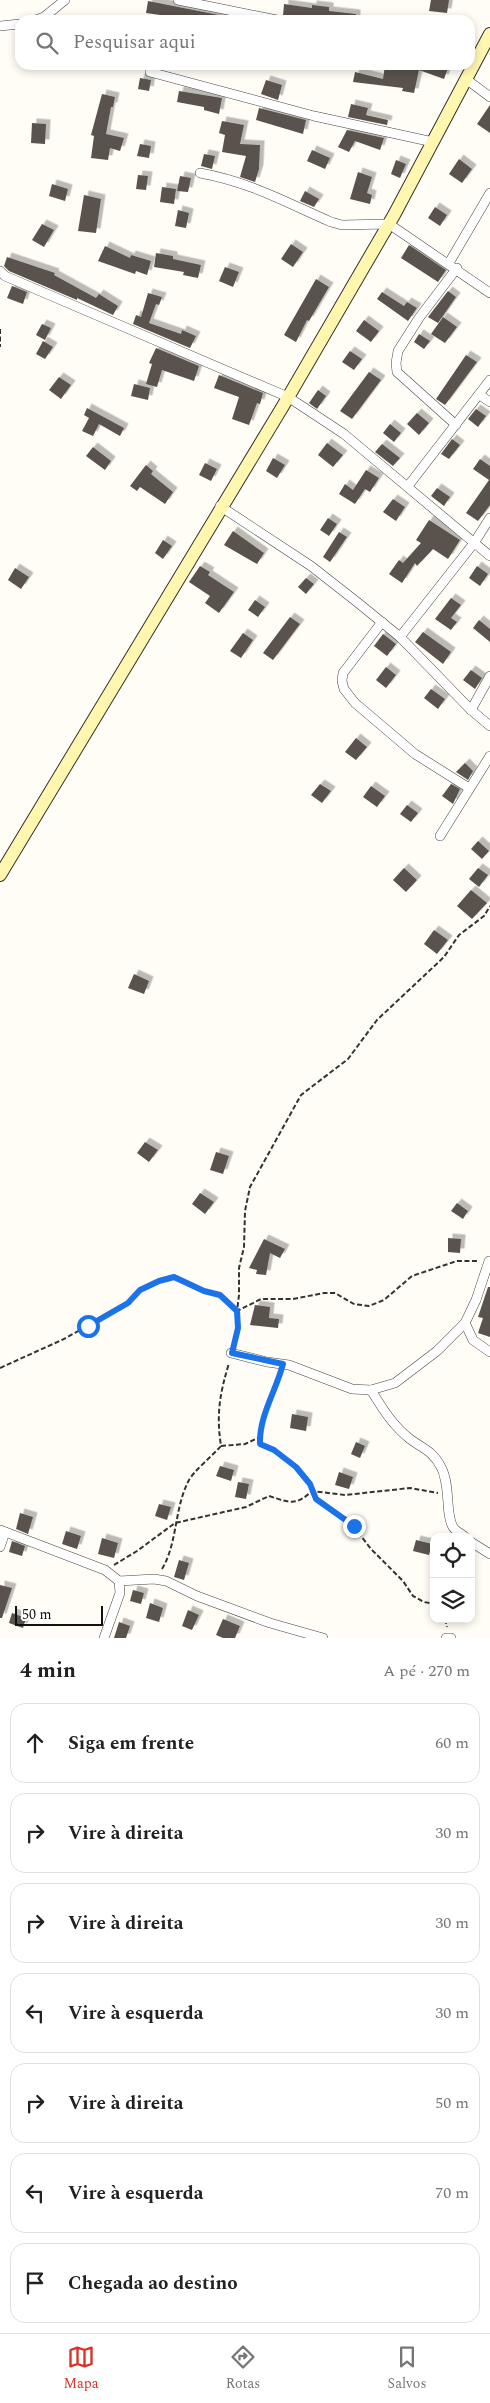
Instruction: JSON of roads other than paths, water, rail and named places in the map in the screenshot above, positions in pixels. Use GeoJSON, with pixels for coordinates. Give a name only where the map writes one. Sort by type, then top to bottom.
{"type":"FeatureCollection","features":[{"type":"Feature","properties":{"kind":"main road"},"geometry":{"type":"LineString","coordinates":[[475,53],[490,34]]}},
{"type":"Feature","properties":{"kind":"main road"},"geometry":{"type":"LineString","coordinates":[[0,875],[220,506],[288,397],[389,224],[469,70]]}},
{"type":"Feature","properties":{"kind":"street"},"geometry":{"type":"LineString","coordinates":[[46,15],[65,0]]}},
{"type":"Feature","properties":{"kind":"street"},"geometry":{"type":"LineString","coordinates":[[178,0],[252,15]]}},
{"type":"Feature","properties":{"kind":"street"},"geometry":{"type":"LineString","coordinates":[[0,26],[15,24]]}},
{"type":"Feature","properties":{"kind":"street"},"geometry":{"type":"LineString","coordinates":[[150,72],[314,116],[433,142]]}},
{"type":"Feature","properties":{"kind":"street"},"geometry":{"type":"LineString","coordinates":[[466,79],[490,97]]}},
{"type":"Feature","properties":{"kind":"street"},"geometry":{"type":"LineString","coordinates":[[200,173],[227,178],[256,187],[331,222],[342,225],[389,224],[457,268],[490,293]]}},
{"type":"Feature","properties":{"kind":"street"},"geometry":{"type":"LineString","coordinates":[[449,263],[490,193]]}},
{"type":"Feature","properties":{"kind":"street"},"geometry":{"type":"LineString","coordinates":[[456,425],[397,372],[396,363],[398,351],[419,318],[457,268]]}},
{"type":"Feature","properties":{"kind":"street"},"geometry":{"type":"LineString","coordinates":[[0,271],[5,276],[288,397],[344,434],[490,556]]}},
{"type":"Feature","properties":{"kind":"street"},"geometry":{"type":"LineString","coordinates":[[408,486],[490,380]]}},
{"type":"Feature","properties":{"kind":"street"},"geometry":{"type":"LineString","coordinates":[[480,395],[490,402]]}},
{"type":"Feature","properties":{"kind":"street"},"geometry":{"type":"LineString","coordinates":[[220,506],[311,566],[382,622],[400,637],[471,710],[490,726]]}},
{"type":"Feature","properties":{"kind":"street"},"geometry":{"type":"LineString","coordinates":[[400,637],[474,543],[490,518]]}},
{"type":"Feature","properties":{"kind":"street"},"geometry":{"type":"LineString","coordinates":[[382,622],[343,673],[344,689],[356,703],[415,754],[469,788]]}},
{"type":"Feature","properties":{"kind":"street"},"geometry":{"type":"LineString","coordinates":[[471,710],[490,676]]}},
{"type":"Feature","properties":{"kind":"street"},"geometry":{"type":"LineString","coordinates":[[440,836],[490,756]]}},
{"type":"Feature","properties":{"kind":"street"},"geometry":{"type":"LineString","coordinates":[[232,1353],[283,1364],[352,1389],[372,1390],[395,1383],[437,1351],[465,1323],[476,1300],[489,1261]]}},
{"type":"Feature","properties":{"kind":"street"},"geometry":{"type":"LineString","coordinates":[[465,1323],[473,1340],[490,1352]]}},
{"type":"Feature","properties":{"kind":"street"},"geometry":{"type":"LineString","coordinates":[[372,1390],[383,1410],[398,1427],[410,1440],[427,1449],[441,1467],[448,1487],[453,1527],[460,1533]]}},
{"type":"Feature","properties":{"kind":"street"},"geometry":{"type":"LineString","coordinates":[[0,1547],[2,1531],[105,1570],[119,1581],[154,1579],[166,1581],[196,1596],[270,1623],[323,1638]]}},
{"type":"Feature","properties":{"kind":"street"},"geometry":{"type":"LineString","coordinates":[[475,1545],[490,1554]]}},
{"type":"Feature","properties":{"kind":"street"},"geometry":{"type":"LineString","coordinates":[[104,1638],[120,1593],[119,1581]]}},
{"type":"Feature","properties":{"kind":"street"},"geometry":{"type":"LineString","coordinates":[[446,1638],[451,1638]]}}]}
